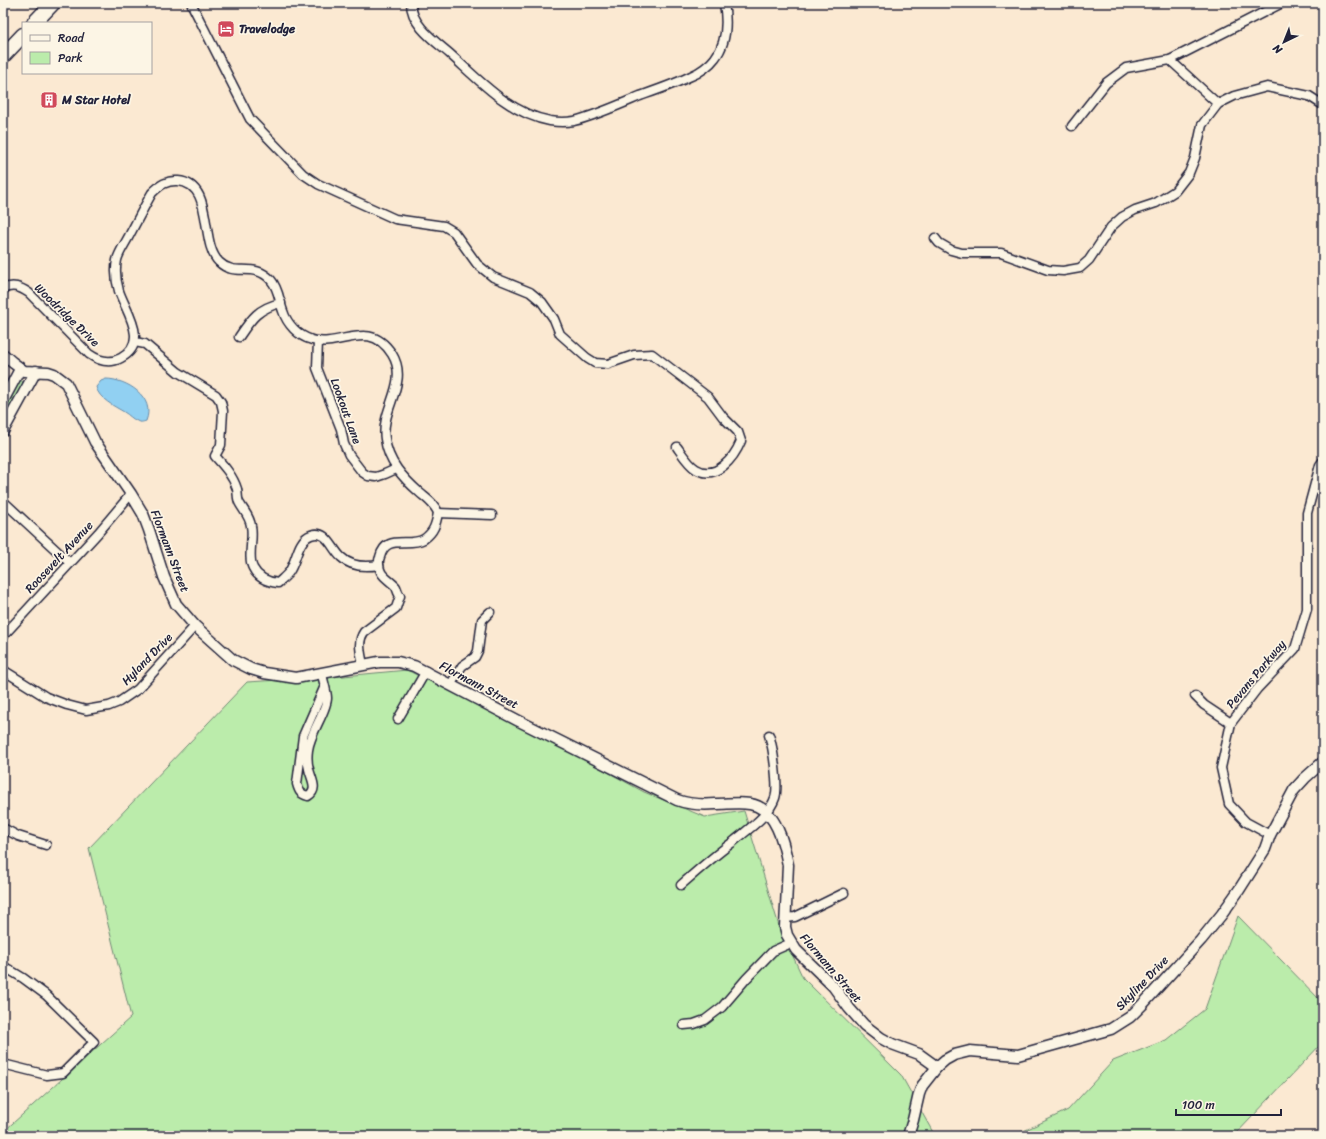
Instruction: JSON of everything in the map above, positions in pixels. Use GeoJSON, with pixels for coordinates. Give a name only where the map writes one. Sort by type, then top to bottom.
{"type":"FeatureCollection","features":[{"type":"Feature","properties":{"kind":"highway"},"geometry":{"type":"LineString","coordinates":[[35,22],[53,3]]}},
{"type":"Feature","properties":{"kind":"highway"},"geometry":{"type":"LineString","coordinates":[[4,52],[22,36]]}},
{"type":"Feature","properties":{"kind":"street"},"geometry":{"type":"LineString","coordinates":[[191,3],[250,119],[303,174],[318,184],[396,219],[444,226],[454,232],[477,264],[493,277],[530,292],[542,302],[554,319],[560,334],[587,358],[595,363],[608,364],[634,355],[652,354],[708,397],[723,417],[738,432],[741,441],[731,459],[722,467],[711,472],[703,472],[694,469],[677,448]]}},
{"type":"Feature","properties":{"kind":"street"},"geometry":{"type":"LineString","coordinates":[[411,3],[413,15],[428,34],[495,93],[511,105],[532,115],[551,121],[573,121],[692,76],[705,67],[715,59],[721,49],[726,32],[724,3]]}},
{"type":"Feature","properties":{"kind":"street"},"geometry":{"type":"LineString","coordinates":[[1072,126],[1106,83],[1126,68],[1170,60],[1282,3]]}},
{"type":"Feature","properties":{"kind":"street"},"geometry":{"type":"LineString","coordinates":[[1170,60],[1218,104]]}},
{"type":"Feature","properties":{"kind":"street"},"geometry":{"type":"LineString","coordinates":[[935,238],[939,243],[951,250],[962,253],[1001,253],[1048,270],[1063,272],[1080,268],[1089,260],[1111,228],[1122,217],[1135,210],[1156,203],[1175,191],[1188,173],[1195,158],[1202,124],[1218,104],[1234,96],[1267,87],[1309,96],[1323,105]]}},
{"type":"Feature","properties":{"kind":"street"},"geometry":{"type":"LineString","coordinates":[[363,664],[359,643],[361,637],[396,608],[400,596],[396,588],[380,571],[379,560],[384,547],[389,543],[418,542],[435,529],[438,513],[433,503],[409,483],[396,469],[387,449],[384,430],[399,375],[397,366],[392,355],[381,342],[371,337],[360,335],[335,340],[318,341],[312,340],[297,333],[286,319],[277,288],[271,280],[258,271],[249,269],[233,270],[225,267],[214,256],[210,248],[204,212],[199,196],[194,189],[189,184],[182,181],[173,180],[159,186],[152,193],[119,254],[117,261],[117,281],[119,291],[133,325],[135,342],[145,344],[178,372],[216,395],[221,402],[223,411],[221,445],[215,456],[229,472],[237,489],[239,503],[249,518],[251,526],[251,560],[253,569],[261,578],[268,582],[278,583],[290,571],[304,540],[315,534],[327,538],[341,558],[349,562],[366,567],[379,565]]}},
{"type":"Feature","properties":{"kind":"street","name":"Woodridge Drive"},"geometry":{"type":"LineString","coordinates":[[3,289],[14,286],[19,287],[28,293],[89,354],[96,359],[104,361],[117,360],[126,354],[135,342]]}},
{"type":"Feature","properties":{"kind":"street"},"geometry":{"type":"LineString","coordinates":[[239,337],[259,311],[281,303]]}},
{"type":"Feature","properties":{"kind":"street","name":"Lookout Lane"},"geometry":{"type":"LineString","coordinates":[[318,341],[317,368],[341,429],[344,444],[349,455],[362,472],[368,476],[376,477],[396,469]]}},
{"type":"Feature","properties":{"kind":"street"},"geometry":{"type":"LineString","coordinates":[[3,354],[20,369],[3,401]]}},
{"type":"Feature","properties":{"kind":"street","name":"Flormann Street"},"geometry":{"type":"LineString","coordinates":[[20,369],[24,371],[54,374],[66,383],[95,442],[137,502],[149,530],[169,591],[176,604],[195,626],[233,660],[264,673],[296,678],[379,662],[398,662],[414,666],[451,684],[517,720],[677,800],[689,804],[699,805],[751,804],[758,806],[772,818],[776,826],[788,866],[784,918],[785,927],[791,943],[801,956],[833,986],[864,1025],[881,1038],[892,1044],[919,1054],[937,1067]]}},
{"type":"Feature","properties":{"kind":"street"},"geometry":{"type":"LineString","coordinates":[[3,431],[36,371]]}},
{"type":"Feature","properties":{"kind":"street","name":"Pevans Parkway"},"geometry":{"type":"LineString","coordinates":[[1270,835],[1246,822],[1229,804],[1221,768],[1231,723],[1257,689],[1294,649],[1307,609],[1307,513],[1320,465],[1323,461]]}},
{"type":"Feature","properties":{"kind":"street","name":"Roosevelt Avenue"},"geometry":{"type":"LineString","coordinates":[[3,636],[98,533],[131,494]]}},
{"type":"Feature","properties":{"kind":"street"},"geometry":{"type":"LineString","coordinates":[[3,501],[70,563]]}},
{"type":"Feature","properties":{"kind":"street"},"geometry":{"type":"LineString","coordinates":[[438,513],[492,515]]}},
{"type":"Feature","properties":{"kind":"street"},"geometry":{"type":"LineString","coordinates":[[451,684],[462,666],[474,657],[478,651],[482,620],[490,612]]}},
{"type":"Feature","properties":{"kind":"street","name":"Hyland Drive"},"geometry":{"type":"LineString","coordinates":[[3,670],[46,697],[67,705],[86,710],[109,706],[119,702],[138,689],[195,626]]}},
{"type":"Feature","properties":{"kind":"street"},"geometry":{"type":"LineString","coordinates":[[398,719],[426,671]]}},
{"type":"Feature","properties":{"kind":"street"},"geometry":{"type":"LineString","coordinates":[[322,674],[327,697],[326,704],[312,735],[308,748],[307,761],[314,784],[312,794],[308,796],[303,795],[299,791],[297,784],[303,736],[324,688]]}},
{"type":"Feature","properties":{"kind":"street"},"geometry":{"type":"LineString","coordinates":[[1195,696],[1204,705],[1231,723]]}},
{"type":"Feature","properties":{"kind":"street"},"geometry":{"type":"LineString","coordinates":[[681,885],[733,841],[753,827],[766,812],[775,798],[776,789],[772,744],[769,735]]}},
{"type":"Feature","properties":{"kind":"street","name":"Skyline Drive"},"geometry":{"type":"LineString","coordinates":[[908,1136],[919,1094],[928,1077],[945,1060],[961,1052],[980,1051],[1018,1055],[1111,1029],[1130,1017],[1191,952],[1222,914],[1257,862],[1294,790],[1323,762]]}},
{"type":"Feature","properties":{"kind":"street"},"geometry":{"type":"LineString","coordinates":[[3,828],[18,836],[46,846]]}},
{"type":"Feature","properties":{"kind":"street"},"geometry":{"type":"LineString","coordinates":[[784,918],[795,916],[844,893]]}},
{"type":"Feature","properties":{"kind":"street"},"geometry":{"type":"LineString","coordinates":[[684,1025],[694,1024],[705,1020],[722,1007],[773,951],[791,943]]}},
{"type":"Feature","properties":{"kind":"street"},"geometry":{"type":"LineString","coordinates":[[3,966],[23,978],[46,995],[94,1042],[63,1073],[47,1075],[3,1064]]}},
{"type":"Feature","properties":{"kind":"green space"},"geometry":{"type":"Polygon","coordinates":[[[19,379],[23,384],[3,423],[3,406],[19,379]]]}},
{"type":"Feature","properties":{"kind":"green space"},"geometry":{"type":"Polygon","coordinates":[[[407,670],[562,747],[644,792],[705,817],[744,811],[779,926],[803,978],[901,1075],[935,1136],[3,1136],[3,1132],[131,1017],[89,848],[247,682],[344,676],[407,670]]]}},
{"type":"Feature","properties":{"kind":"green space"},"geometry":{"type":"Polygon","coordinates":[[[1238,916],[1323,1003],[1323,1042],[1234,1136],[1013,1136],[1068,1110],[1113,1061],[1166,1040],[1205,1009],[1238,916]]]}},
{"type":"Feature","properties":{"kind":"water"},"geometry":{"type":"Polygon","coordinates":[[[106,379],[122,382],[137,391],[143,397],[147,404],[148,412],[146,421],[138,422],[112,405],[100,395],[96,387],[101,381],[106,379]]]}},
{"type":"Feature","properties":{"kind":"place","name":"Travelodge"},"geometry":{"type":"Point","coordinates":[226,29]}},
{"type":"Feature","properties":{"kind":"place","name":"M Star Hotel"},"geometry":{"type":"Point","coordinates":[49,100]}}]}
